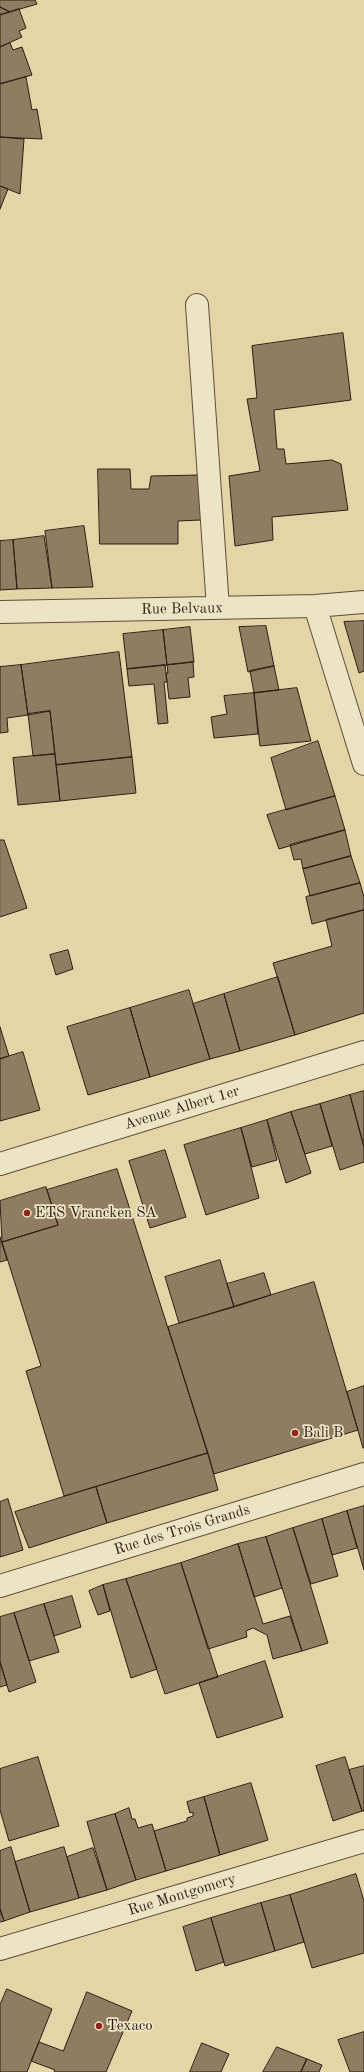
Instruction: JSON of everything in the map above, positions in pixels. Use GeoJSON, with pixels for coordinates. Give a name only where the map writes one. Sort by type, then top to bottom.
{"type":"FeatureCollection","features":[{"type":"Feature","properties":{"kind":"street"},"geometry":{"type":"LineString","coordinates":[[197,305],[218,608]]}},
{"type":"Feature","properties":{"kind":"street","name":"Rue Belvaux"},"geometry":{"type":"LineString","coordinates":[[0,612],[315,606],[364,602]]}},
{"type":"Feature","properties":{"kind":"street"},"geometry":{"type":"LineString","coordinates":[[315,606],[364,764]]}},
{"type":"Feature","properties":{"kind":"street","name":"Avenue Albert 1er"},"geometry":{"type":"LineString","coordinates":[[0,1164],[364,1052]]}},
{"type":"Feature","properties":{"kind":"street","name":"Rue des Trois Grands"},"geometry":{"type":"LineString","coordinates":[[0,1586],[364,1474]]}},
{"type":"Feature","properties":{"kind":"street","name":"Rue Montgomery"},"geometry":{"type":"LineString","coordinates":[[0,1949],[364,1841]]}},
{"type":"Feature","properties":{"kind":"building"},"geometry":{"type":"Polygon","coordinates":[[[0,0],[35,0],[37,4],[10,12],[0,7],[0,0]]]}},
{"type":"Feature","properties":{"kind":"building"},"geometry":{"type":"Polygon","coordinates":[[[0,7],[10,12],[0,15],[0,7]]]}},
{"type":"Feature","properties":{"kind":"building"},"geometry":{"type":"Polygon","coordinates":[[[19,9],[26,28],[19,31],[22,37],[0,47],[0,15],[19,9]]]}},
{"type":"Feature","properties":{"kind":"building"},"geometry":{"type":"Polygon","coordinates":[[[10,43],[13,50],[22,47],[32,75],[0,84],[0,47],[10,43]]]}},
{"type":"Feature","properties":{"kind":"building"},"geometry":{"type":"Polygon","coordinates":[[[26,77],[32,110],[37,109],[42,139],[0,137],[0,84],[26,77]]]}},
{"type":"Feature","properties":{"kind":"building"},"geometry":{"type":"Polygon","coordinates":[[[0,137],[24,139],[20,194],[0,186],[0,137]]]}},
{"type":"Feature","properties":{"kind":"building"},"geometry":{"type":"Polygon","coordinates":[[[0,186],[8,189],[0,209],[0,186]]]}},
{"type":"Feature","properties":{"kind":"building"},"geometry":{"type":"Polygon","coordinates":[[[343,333],[351,400],[274,410],[277,449],[284,449],[286,464],[332,460],[341,464],[348,510],[272,517],[273,540],[235,546],[229,476],[260,471],[247,399],[257,398],[252,346],[343,333]]]}},
{"type":"Feature","properties":{"kind":"building"},"geometry":{"type":"Polygon","coordinates":[[[98,469],[130,469],[131,489],[149,489],[151,476],[200,475],[201,520],[178,521],[178,544],[100,544],[98,469]]]}},
{"type":"Feature","properties":{"kind":"building"},"geometry":{"type":"Polygon","coordinates":[[[84,526],[93,587],[52,588],[45,531],[84,526]]]}},
{"type":"Feature","properties":{"kind":"building"},"geometry":{"type":"Polygon","coordinates":[[[44,536],[52,588],[17,589],[13,540],[44,536]]]}},
{"type":"Feature","properties":{"kind":"building"},"geometry":{"type":"Polygon","coordinates":[[[13,540],[17,589],[0,590],[0,541],[13,540]]]}},
{"type":"Feature","properties":{"kind":"building"},"geometry":{"type":"Polygon","coordinates":[[[364,621],[364,671],[359,673],[344,622],[364,621]]]}},
{"type":"Feature","properties":{"kind":"building"},"geometry":{"type":"Polygon","coordinates":[[[266,626],[274,666],[248,672],[239,627],[266,626]]]}},
{"type":"Feature","properties":{"kind":"building"},"geometry":{"type":"Polygon","coordinates":[[[190,627],[194,662],[167,665],[163,630],[190,627]]]}},
{"type":"Feature","properties":{"kind":"building"},"geometry":{"type":"Polygon","coordinates":[[[163,630],[167,665],[127,669],[123,634],[163,630]]]}},
{"type":"Feature","properties":{"kind":"building"},"geometry":{"type":"Polygon","coordinates":[[[119,652],[132,757],[56,765],[50,711],[28,715],[21,665],[119,652]]]}},
{"type":"Feature","properties":{"kind":"building"},"geometry":{"type":"Polygon","coordinates":[[[193,662],[194,677],[188,678],[190,697],[169,699],[166,673],[168,673],[167,665],[193,662]]]}},
{"type":"Feature","properties":{"kind":"building"},"geometry":{"type":"Polygon","coordinates":[[[21,665],[28,715],[7,718],[8,732],[0,733],[0,667],[21,665]]]}},
{"type":"Feature","properties":{"kind":"building"},"geometry":{"type":"Polygon","coordinates":[[[165,665],[167,682],[164,682],[168,723],[158,724],[154,684],[129,686],[127,669],[165,665]]]}},
{"type":"Feature","properties":{"kind":"building"},"geometry":{"type":"Polygon","coordinates":[[[274,666],[279,690],[254,693],[250,671],[274,666]]]}},
{"type":"Feature","properties":{"kind":"building"},"geometry":{"type":"Polygon","coordinates":[[[297,688],[311,741],[260,746],[254,693],[297,688]]]}},
{"type":"Feature","properties":{"kind":"building"},"geometry":{"type":"Polygon","coordinates":[[[254,693],[258,734],[214,738],[211,717],[227,714],[224,696],[254,693]]]}},
{"type":"Feature","properties":{"kind":"building"},"geometry":{"type":"Polygon","coordinates":[[[50,711],[55,754],[33,756],[28,714],[50,711]]]}},
{"type":"Feature","properties":{"kind":"building"},"geometry":{"type":"Polygon","coordinates":[[[318,741],[335,796],[286,810],[271,758],[318,741]]]}},
{"type":"Feature","properties":{"kind":"building"},"geometry":{"type":"Polygon","coordinates":[[[55,754],[60,801],[18,805],[13,758],[55,754]]]}},
{"type":"Feature","properties":{"kind":"building"},"geometry":{"type":"Polygon","coordinates":[[[132,757],[136,793],[60,801],[56,765],[132,757]]]}},
{"type":"Feature","properties":{"kind":"building"},"geometry":{"type":"Polygon","coordinates":[[[335,796],[345,830],[279,849],[267,815],[335,796]]]}},
{"type":"Feature","properties":{"kind":"building"},"geometry":{"type":"Polygon","coordinates":[[[345,830],[351,856],[303,869],[301,859],[294,860],[290,845],[345,830]]]}},
{"type":"Feature","properties":{"kind":"building"},"geometry":{"type":"Polygon","coordinates":[[[0,840],[4,840],[27,908],[0,917],[0,840]]]}},
{"type":"Feature","properties":{"kind":"building"},"geometry":{"type":"Polygon","coordinates":[[[351,856],[360,883],[310,896],[303,869],[351,856]]]}},
{"type":"Feature","properties":{"kind":"building"},"geometry":{"type":"Polygon","coordinates":[[[360,883],[364,897],[364,910],[312,924],[306,897],[360,883]]]}},
{"type":"Feature","properties":{"kind":"building"},"geometry":{"type":"Polygon","coordinates":[[[364,910],[364,1013],[295,1035],[273,963],[332,946],[326,920],[364,910]]]}},
{"type":"Feature","properties":{"kind":"building"},"geometry":{"type":"Polygon","coordinates":[[[68,950],[73,969],[56,975],[50,955],[68,950]]]}},
{"type":"Feature","properties":{"kind":"building"},"geometry":{"type":"Polygon","coordinates":[[[278,977],[295,1035],[240,1051],[224,994],[278,977]]]}},
{"type":"Feature","properties":{"kind":"building"},"geometry":{"type":"Polygon","coordinates":[[[189,990],[210,1059],[150,1077],[130,1008],[189,990]]]}},
{"type":"Feature","properties":{"kind":"building"},"geometry":{"type":"Polygon","coordinates":[[[224,994],[240,1051],[210,1059],[193,1004],[224,994]]]}},
{"type":"Feature","properties":{"kind":"building"},"geometry":{"type":"Polygon","coordinates":[[[130,1008],[150,1077],[88,1095],[67,1027],[130,1008]]]}},
{"type":"Feature","properties":{"kind":"building"},"geometry":{"type":"Polygon","coordinates":[[[0,1027],[9,1056],[0,1059],[0,1027]]]}},
{"type":"Feature","properties":{"kind":"building"},"geometry":{"type":"Polygon","coordinates":[[[23,1052],[40,1110],[0,1121],[0,1059],[23,1052]]]}},
{"type":"Feature","properties":{"kind":"building"},"geometry":{"type":"Polygon","coordinates":[[[364,1091],[364,1147],[350,1095],[364,1091]]]}},
{"type":"Feature","properties":{"kind":"building"},"geometry":{"type":"Polygon","coordinates":[[[350,1095],[364,1147],[364,1162],[340,1170],[320,1104],[350,1095]]]}},
{"type":"Feature","properties":{"kind":"building"},"geometry":{"type":"Polygon","coordinates":[[[320,1104],[332,1146],[305,1154],[291,1112],[320,1104]]]}},
{"type":"Feature","properties":{"kind":"building"},"geometry":{"type":"Polygon","coordinates":[[[291,1112],[311,1173],[286,1183],[267,1120],[291,1112]]]}},
{"type":"Feature","properties":{"kind":"building"},"geometry":{"type":"Polygon","coordinates":[[[267,1120],[277,1160],[252,1167],[241,1128],[267,1120]]]}},
{"type":"Feature","properties":{"kind":"building"},"geometry":{"type":"Polygon","coordinates":[[[241,1128],[259,1198],[206,1215],[184,1145],[241,1128]]]}},
{"type":"Feature","properties":{"kind":"building"},"geometry":{"type":"Polygon","coordinates":[[[165,1150],[186,1217],[150,1228],[129,1161],[165,1150]]]}},
{"type":"Feature","properties":{"kind":"building"},"geometry":{"type":"Polygon","coordinates":[[[117,1169],[208,1453],[64,1496],[26,1371],[41,1366],[2,1242],[58,1225],[47,1190],[117,1169]]]}},
{"type":"Feature","properties":{"kind":"building","name":"ETS Vrancken SA"},"geometry":{"type":"Polygon","coordinates":[[[46,1187],[58,1225],[2,1242],[0,1201],[46,1187]]]}},
{"type":"Feature","properties":{"kind":"building"},"geometry":{"type":"Polygon","coordinates":[[[0,1237],[7,1260],[0,1262],[0,1237]]]}},
{"type":"Feature","properties":{"kind":"building"},"geometry":{"type":"Polygon","coordinates":[[[220,1260],[234,1307],[179,1323],[165,1277],[220,1260]]]}},
{"type":"Feature","properties":{"kind":"building"},"geometry":{"type":"Polygon","coordinates":[[[264,1273],[271,1295],[234,1307],[227,1284],[264,1273]]]}},
{"type":"Feature","properties":{"kind":"building"},"geometry":{"type":"Polygon","coordinates":[[[314,1282],[358,1430],[214,1474],[168,1327],[314,1282]]]}},
{"type":"Feature","properties":{"kind":"building"},"geometry":{"type":"Polygon","coordinates":[[[364,1386],[364,1448],[363,1448],[347,1392],[364,1386]]]}},
{"type":"Feature","properties":{"kind":"building"},"geometry":{"type":"Polygon","coordinates":[[[208,1453],[218,1490],[107,1523],[96,1487],[208,1453]]]}},
{"type":"Feature","properties":{"kind":"building"},"geometry":{"type":"Polygon","coordinates":[[[96,1487],[107,1523],[29,1548],[15,1512],[96,1487]]]}},
{"type":"Feature","properties":{"kind":"building"},"geometry":{"type":"Polygon","coordinates":[[[8,1499],[23,1550],[0,1557],[0,1502],[8,1499]]]}},
{"type":"Feature","properties":{"kind":"building"},"geometry":{"type":"Polygon","coordinates":[[[364,1506],[364,1570],[347,1511],[364,1506]]]}},
{"type":"Feature","properties":{"kind":"building"},"geometry":{"type":"Polygon","coordinates":[[[347,1511],[357,1548],[332,1555],[322,1519],[347,1511]]]}},
{"type":"Feature","properties":{"kind":"building"},"geometry":{"type":"Polygon","coordinates":[[[322,1519],[338,1576],[311,1584],[293,1528],[322,1519]]]}},
{"type":"Feature","properties":{"kind":"building"},"geometry":{"type":"Polygon","coordinates":[[[293,1528],[328,1643],[302,1651],[266,1537],[293,1528]]]}},
{"type":"Feature","properties":{"kind":"building"},"geometry":{"type":"Polygon","coordinates":[[[266,1537],[282,1588],[254,1597],[238,1544],[266,1537]]]}},
{"type":"Feature","properties":{"kind":"building"},"geometry":{"type":"Polygon","coordinates":[[[238,1544],[263,1624],[290,1616],[302,1651],[273,1659],[267,1635],[253,1628],[246,1631],[247,1637],[208,1649],[181,1563],[238,1544]]]}},
{"type":"Feature","properties":{"kind":"building"},"geometry":{"type":"Polygon","coordinates":[[[181,1563],[218,1677],[165,1694],[126,1579],[181,1563]]]}},
{"type":"Feature","properties":{"kind":"building"},"geometry":{"type":"Polygon","coordinates":[[[126,1579],[157,1669],[131,1678],[103,1585],[126,1579]]]}},
{"type":"Feature","properties":{"kind":"building"},"geometry":{"type":"Polygon","coordinates":[[[103,1585],[110,1611],[98,1615],[89,1591],[103,1585]]]}},
{"type":"Feature","properties":{"kind":"building"},"geometry":{"type":"Polygon","coordinates":[[[72,1596],[81,1627],[54,1636],[44,1604],[72,1596]]]}},
{"type":"Feature","properties":{"kind":"building"},"geometry":{"type":"Polygon","coordinates":[[[44,1604],[59,1652],[29,1661],[14,1613],[44,1604]]]}},
{"type":"Feature","properties":{"kind":"building"},"geometry":{"type":"Polygon","coordinates":[[[14,1613],[36,1682],[9,1692],[0,1662],[0,1617],[14,1613]]]}},
{"type":"Feature","properties":{"kind":"building"},"geometry":{"type":"Polygon","coordinates":[[[265,1661],[283,1717],[217,1738],[199,1683],[265,1661]]]}},
{"type":"Feature","properties":{"kind":"building"},"geometry":{"type":"Polygon","coordinates":[[[0,1662],[7,1685],[0,1687],[0,1662]]]}},
{"type":"Feature","properties":{"kind":"building"},"geometry":{"type":"Polygon","coordinates":[[[38,1757],[59,1826],[9,1841],[0,1810],[0,1769],[38,1757]]]}},
{"type":"Feature","properties":{"kind":"building"},"geometry":{"type":"Polygon","coordinates":[[[345,1757],[362,1811],[333,1821],[316,1766],[345,1757]]]}},
{"type":"Feature","properties":{"kind":"building"},"geometry":{"type":"Polygon","coordinates":[[[364,1766],[364,1811],[362,1811],[349,1770],[364,1766]]]}},
{"type":"Feature","properties":{"kind":"building"},"geometry":{"type":"Polygon","coordinates":[[[251,1783],[268,1840],[220,1855],[204,1797],[251,1783]]]}},
{"type":"Feature","properties":{"kind":"building"},"geometry":{"type":"Polygon","coordinates":[[[204,1797],[220,1855],[166,1871],[154,1831],[187,1821],[187,1818],[193,1816],[193,1812],[190,1813],[187,1802],[204,1797]]]}},
{"type":"Feature","properties":{"kind":"building"},"geometry":{"type":"Polygon","coordinates":[[[129,1808],[132,1819],[135,1819],[138,1828],[152,1824],[166,1871],[136,1880],[115,1814],[129,1808]]]}},
{"type":"Feature","properties":{"kind":"building"},"geometry":{"type":"Polygon","coordinates":[[[115,1814],[136,1880],[107,1890],[87,1822],[115,1814]]]}},
{"type":"Feature","properties":{"kind":"building"},"geometry":{"type":"Polygon","coordinates":[[[11,1847],[30,1912],[4,1921],[0,1909],[0,1851],[11,1847]]]}},
{"type":"Feature","properties":{"kind":"building"},"geometry":{"type":"Polygon","coordinates":[[[64,1847],[79,1898],[30,1912],[15,1862],[64,1847]]]}},
{"type":"Feature","properties":{"kind":"building"},"geometry":{"type":"Polygon","coordinates":[[[93,1848],[107,1890],[79,1898],[67,1857],[93,1848]]]}},
{"type":"Feature","properties":{"kind":"building"},"geometry":{"type":"Polygon","coordinates":[[[356,1874],[364,1901],[364,1953],[312,1968],[290,1895],[356,1874]]]}},
{"type":"Feature","properties":{"kind":"building"},"geometry":{"type":"Polygon","coordinates":[[[290,1895],[304,1942],[275,1951],[261,1903],[290,1895]]]}},
{"type":"Feature","properties":{"kind":"building"},"geometry":{"type":"Polygon","coordinates":[[[261,1903],[275,1951],[225,1966],[211,1918],[261,1903]]]}},
{"type":"Feature","properties":{"kind":"building"},"geometry":{"type":"Polygon","coordinates":[[[0,1909],[4,1921],[0,1922],[0,1909]]]}},
{"type":"Feature","properties":{"kind":"building"},"geometry":{"type":"Polygon","coordinates":[[[211,1918],[224,1962],[196,1971],[183,1927],[211,1918]]]}},
{"type":"Feature","properties":{"kind":"building"},"geometry":{"type":"Polygon","coordinates":[[[7,1989],[52,2009],[27,2072],[0,2072],[0,2005],[7,1989]]]}},
{"type":"Feature","properties":{"kind":"building","name":"Texaco"},"geometry":{"type":"Polygon","coordinates":[[[87,1992],[132,2011],[106,2072],[54,2072],[55,2070],[31,2061],[39,2042],[63,2051],[87,1992]]]}},
{"type":"Feature","properties":{"kind":"building"},"geometry":{"type":"Polygon","coordinates":[[[364,2032],[364,2072],[350,2072],[338,2040],[364,2032]]]}},
{"type":"Feature","properties":{"kind":"building"},"geometry":{"type":"Polygon","coordinates":[[[202,2043],[229,2054],[221,2072],[190,2072],[202,2043]]]}},
{"type":"Feature","properties":{"kind":"building"},"geometry":{"type":"Polygon","coordinates":[[[277,2047],[307,2059],[301,2072],[263,2072],[277,2047]]]}},
{"type":"Feature","properties":{"kind":"building"},"geometry":{"type":"Polygon","coordinates":[[[307,2059],[322,2065],[319,2072],[301,2072],[307,2059]]]}},
{"type":"Feature","properties":{"kind":"place","name":"ETS Vrancken SA"},"geometry":{"type":"Point","coordinates":[27,1213]}},
{"type":"Feature","properties":{"kind":"place","name":"Bali B"},"geometry":{"type":"Point","coordinates":[295,1433]}},
{"type":"Feature","properties":{"kind":"place","name":"Texaco"},"geometry":{"type":"Point","coordinates":[99,2026]}}]}
